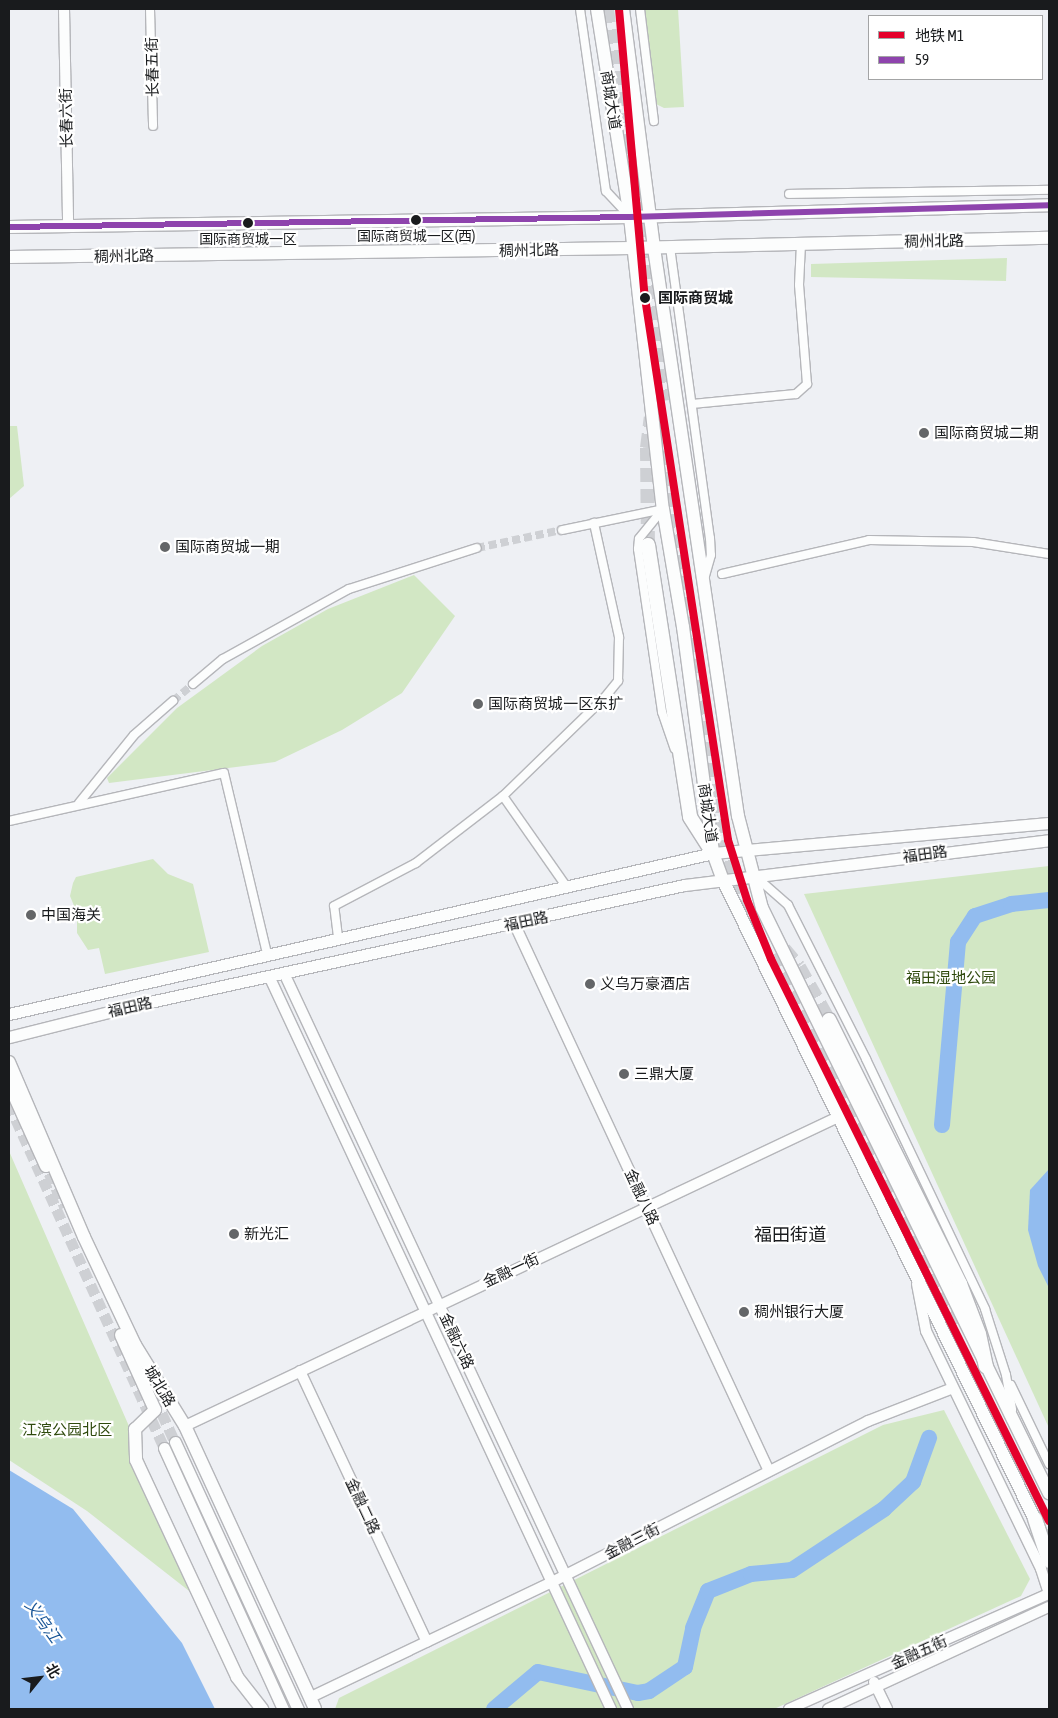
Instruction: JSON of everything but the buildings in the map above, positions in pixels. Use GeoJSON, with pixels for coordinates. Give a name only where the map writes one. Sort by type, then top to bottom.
{"type":"FeatureCollection","features":[{"type":"Feature","properties":{"kind":"highway"},"geometry":{"type":"LineString","coordinates":[[648,545],[690,818],[713,852]]}},
{"type":"Feature","properties":{"kind":"highway"},"geometry":{"type":"LineString","coordinates":[[829,1020],[964,1291],[979,1334],[986,1366]]}},
{"type":"Feature","properties":{"kind":"highway"},"geometry":{"type":"LineString","coordinates":[[1035,1519],[1049,1561]]}},
{"type":"Feature","properties":{"kind":"main road","name":"商城大道"},"geometry":{"type":"LineString","coordinates":[[597,9],[630,217],[663,509],[683,627],[713,852],[723,880],[1049,1549]]}},
{"type":"Feature","properties":{"kind":"main road","name":"商城大道"},"geometry":{"type":"LineString","coordinates":[[623,9],[654,248],[738,816],[762,908],[1049,1493]]}},
{"type":"Feature","properties":{"kind":"main road","name":"稠州北路"},"geometry":{"type":"LineString","coordinates":[[9,227],[630,217],[1049,205]]}},
{"type":"Feature","properties":{"kind":"main road","name":"稠州北路"},"geometry":{"type":"LineString","coordinates":[[9,257],[670,248],[1049,238]]}},
{"type":"Feature","properties":{"kind":"main road","name":"福田路"},"geometry":{"type":"LineString","coordinates":[[9,1014],[713,852],[1049,823]]}},
{"type":"Feature","properties":{"kind":"main road","name":"福田路"},"geometry":{"type":"LineString","coordinates":[[9,1037],[269,976],[684,885],[1049,840]]}},
{"type":"Feature","properties":{"kind":"main road","name":"城北路"},"geometry":{"type":"LineString","coordinates":[[9,1062],[84,1237],[135,1344],[185,1426],[313,1703]]}},
{"type":"Feature","properties":{"kind":"main road","name":"城北路"},"geometry":{"type":"LineString","coordinates":[[9,1084],[155,1410],[135,1430],[136,1460],[237,1678],[262,1709]]}},
{"type":"Feature","properties":{"kind":"main road"},"geometry":{"type":"LineString","coordinates":[[175,1442],[298,1709]]}},
{"type":"Feature","properties":{"kind":"main road"},"geometry":{"type":"LineString","coordinates":[[164,1448],[283,1709]]}},
{"type":"Feature","properties":{"kind":"street","name":"长春六街"},"geometry":{"type":"LineString","coordinates":[[64,9],[68,227]]}},
{"type":"Feature","properties":{"kind":"street","name":"长春五街"},"geometry":{"type":"LineString","coordinates":[[150,9],[153,126]]}},
{"type":"Feature","properties":{"kind":"street"},"geometry":{"type":"LineString","coordinates":[[580,9],[606,191],[630,217]]}},
{"type":"Feature","properties":{"kind":"street"},"geometry":{"type":"LineString","coordinates":[[640,9],[654,121]]}},
{"type":"Feature","properties":{"kind":"street"},"geometry":{"type":"LineString","coordinates":[[790,194],[1049,190]]}},
{"type":"Feature","properties":{"kind":"street"},"geometry":{"type":"LineString","coordinates":[[692,404],[796,394],[807,384],[799,285],[801,244]]}},
{"type":"Feature","properties":{"kind":"street"},"geometry":{"type":"LineString","coordinates":[[670,248],[710,538],[711,555],[703,581]]}},
{"type":"Feature","properties":{"kind":"street"},"geometry":{"type":"LineString","coordinates":[[562,530],[663,509]]}},
{"type":"Feature","properties":{"kind":"street"},"geometry":{"type":"LineString","coordinates":[[663,509],[639,539],[638,549],[662,712],[667,732],[682,762]]}},
{"type":"Feature","properties":{"kind":"street"},"geometry":{"type":"LineString","coordinates":[[338,938],[334,906],[416,863],[503,796],[605,697],[618,681],[619,637],[607,568],[594,523]]}},
{"type":"Feature","properties":{"kind":"street"},"geometry":{"type":"LineString","coordinates":[[722,574],[869,540],[973,542],[1049,554]]}},
{"type":"Feature","properties":{"kind":"street"},"geometry":{"type":"LineString","coordinates":[[193,684],[223,659],[349,589],[477,548]]}},
{"type":"Feature","properties":{"kind":"street"},"geometry":{"type":"LineString","coordinates":[[79,803],[134,735],[173,701]]}},
{"type":"Feature","properties":{"kind":"street"},"geometry":{"type":"LineString","coordinates":[[9,820],[79,803],[224,773],[267,954]]}},
{"type":"Feature","properties":{"kind":"street"},"geometry":{"type":"LineString","coordinates":[[503,796],[566,886]]}},
{"type":"Feature","properties":{"kind":"street"},"geometry":{"type":"LineString","coordinates":[[755,876],[788,905],[866,1059],[982,1302],[1006,1375],[1049,1464]]}},
{"type":"Feature","properties":{"kind":"street","name":"金融八路"},"geometry":{"type":"LineString","coordinates":[[514,923],[769,1471]]}},
{"type":"Feature","properties":{"kind":"street","name":"金融六路"},"geometry":{"type":"LineString","coordinates":[[284,973],[628,1709]]}},
{"type":"Feature","properties":{"kind":"street","name":"金融六路"},"geometry":{"type":"LineString","coordinates":[[269,976],[611,1709]]}},
{"type":"Feature","properties":{"kind":"street","name":"金融一街"},"geometry":{"type":"LineString","coordinates":[[185,1426],[838,1117]]}},
{"type":"Feature","properties":{"kind":"street"},"geometry":{"type":"LineString","coordinates":[[916,1275],[926,1331],[1041,1570],[1049,1594]]}},
{"type":"Feature","properties":{"kind":"street","name":"金融二路"},"geometry":{"type":"LineString","coordinates":[[300,1371],[427,1642]]}},
{"type":"Feature","properties":{"kind":"street"},"geometry":{"type":"LineString","coordinates":[[1006,1375],[1014,1423]]}},
{"type":"Feature","properties":{"kind":"street","name":"金融三街"},"geometry":{"type":"LineString","coordinates":[[313,1703],[427,1642],[566,1575],[868,1421],[953,1388]]}},
{"type":"Feature","properties":{"kind":"street","name":"金融五街"},"geometry":{"type":"LineString","coordinates":[[789,1709],[870,1675],[1049,1594]]}},
{"type":"Feature","properties":{"kind":"street","name":"金融五街"},"geometry":{"type":"LineString","coordinates":[[828,1709],[1049,1608]]}},
{"type":"Feature","properties":{"kind":"street"},"geometry":{"type":"LineString","coordinates":[[870,1675],[886,1709]]}},
{"type":"Feature","properties":{"kind":"green space"},"geometry":{"type":"Polygon","coordinates":[[[642,9],[678,9],[684,107],[664,108],[654,103],[642,9]]]}},
{"type":"Feature","properties":{"kind":"green space"},"geometry":{"type":"Polygon","coordinates":[[[1007,258],[1006,281],[811,277],[811,264],[1007,258]]]}},
{"type":"Feature","properties":{"kind":"green space"},"geometry":{"type":"Polygon","coordinates":[[[9,426],[17,426],[24,486],[9,499],[9,426]]]}},
{"type":"Feature","properties":{"kind":"green space"},"geometry":{"type":"Polygon","coordinates":[[[414,575],[455,616],[402,693],[342,730],[275,762],[109,783],[107,778],[177,708],[262,646],[328,609],[414,575]]]}},
{"type":"Feature","properties":{"kind":"green space"},"geometry":{"type":"Polygon","coordinates":[[[153,859],[168,874],[193,884],[209,952],[105,974],[99,948],[88,950],[77,933],[77,913],[70,896],[73,883],[76,877],[153,859]]]}},
{"type":"Feature","properties":{"kind":"green space","name":"福田湿地公园"},"geometry":{"type":"Polygon","coordinates":[[[1049,866],[1049,1428],[804,894],[1049,866]]]}},
{"type":"Feature","properties":{"kind":"green space","name":"江滨公园北区"},"geometry":{"type":"Polygon","coordinates":[[[9,1151],[207,1605],[87,1511],[9,1460],[9,1151]]]}},
{"type":"Feature","properties":{"kind":"green space"},"geometry":{"type":"Polygon","coordinates":[[[944,1410],[1030,1579],[1021,1596],[774,1709],[335,1709],[339,1698],[883,1425],[944,1410]]]}},
{"type":"Feature","properties":{"kind":"water"},"geometry":{"type":"Polygon","coordinates":[[[1049,1169],[1049,1288],[1038,1266],[1028,1230],[1030,1190],[1049,1169]]]}},
{"type":"Feature","properties":{"kind":"water","name":"义乌江"},"geometry":{"type":"Polygon","coordinates":[[[9,1470],[73,1509],[182,1643],[215,1709],[9,1709],[9,1470]]]}},
{"type":"Feature","properties":{"kind":"waterway"},"geometry":{"type":"LineString","coordinates":[[942,1125],[958,942],[975,916],[1011,904],[1049,900]]}},
{"type":"Feature","properties":{"kind":"waterway"},"geometry":{"type":"LineString","coordinates":[[494,1709],[538,1672],[638,1693],[649,1691],[685,1667],[693,1628],[708,1591],[751,1574],[792,1570],[884,1509],[913,1482],[929,1438]]}},
{"type":"Feature","properties":{"kind":"tunnel"},"geometry":{"type":"LineString","coordinates":[[607,9],[625,152]]}},
{"type":"Feature","properties":{"kind":"tunnel"},"geometry":{"type":"LineString","coordinates":[[630,140],[665,401]]}},
{"type":"Feature","properties":{"kind":"tunnel"},"geometry":{"type":"LineString","coordinates":[[655,389],[715,799],[723,840],[743,901],[772,968]]}},
{"type":"Feature","properties":{"kind":"tunnel"},"geometry":{"type":"LineString","coordinates":[[648,545],[647,448],[651,417]]}},
{"type":"Feature","properties":{"kind":"tunnel"},"geometry":{"type":"LineString","coordinates":[[477,548],[562,530]]}},
{"type":"Feature","properties":{"kind":"tunnel"},"geometry":{"type":"LineString","coordinates":[[173,701],[193,684]]}},
{"type":"Feature","properties":{"kind":"tunnel"},"geometry":{"type":"LineString","coordinates":[[784,949],[799,967],[829,1020]]}},
{"type":"Feature","properties":{"kind":"tunnel"},"geometry":{"type":"LineString","coordinates":[[774,954],[958,1330]]}},
{"type":"Feature","properties":{"kind":"tunnel"},"geometry":{"type":"LineString","coordinates":[[9,1104],[164,1448]]}},
{"type":"Feature","properties":{"kind":"tunnel"},"geometry":{"type":"LineString","coordinates":[[42,1158],[65,1207]]}},
{"type":"Feature","properties":{"kind":"tunnel"},"geometry":{"type":"LineString","coordinates":[[945,1322],[1049,1534]]}},
{"type":"Feature","properties":{"kind":"tunnel"},"geometry":{"type":"LineString","coordinates":[[155,1398],[175,1442]]}},
{"type":"Feature","properties":{"kind":"metro line","name":"M1"},"geometry":{"type":"LineString","coordinates":[[619,9],[645,298],[728,840],[747,900],[771,959],[1049,1521]]}},
{"type":"Feature","properties":{"kind":"transit line","name":"59"},"geometry":{"type":"LineString","coordinates":[[9,227],[630,217],[1049,205]]}},
{"type":"Feature","properties":{"kind":"place","name":"国际商贸城一区(西)"},"geometry":{"type":"Point","coordinates":[416,220]}},
{"type":"Feature","properties":{"kind":"place","name":"国际商贸城一区"},"geometry":{"type":"Point","coordinates":[248,223]}},
{"type":"Feature","properties":{"kind":"place","name":"国际商贸城"},"geometry":{"type":"Point","coordinates":[645,298]}},
{"type":"Feature","properties":{"kind":"place","name":"国际商贸城二期"},"geometry":{"type":"Point","coordinates":[924,433]}},
{"type":"Feature","properties":{"kind":"place","name":"国际商贸城一期"},"geometry":{"type":"Point","coordinates":[165,547]}},
{"type":"Feature","properties":{"kind":"place","name":"国际商贸城一区东扩"},"geometry":{"type":"Point","coordinates":[478,704]}},
{"type":"Feature","properties":{"kind":"place","name":"中国海关"},"geometry":{"type":"Point","coordinates":[31,915]}},
{"type":"Feature","properties":{"kind":"place","name":"义乌万豪酒店"},"geometry":{"type":"Point","coordinates":[590,984]}},
{"type":"Feature","properties":{"kind":"place","name":"三鼎大厦"},"geometry":{"type":"Point","coordinates":[624,1074]}},
{"type":"Feature","properties":{"kind":"place","name":"新光汇"},"geometry":{"type":"Point","coordinates":[234,1234]}},
{"type":"Feature","properties":{"kind":"place","name":"稠州银行大厦"},"geometry":{"type":"Point","coordinates":[744,1312]}},
{"type":"Feature","properties":{"kind":"district","name":"福田街道"},"geometry":{"type":"Point","coordinates":[790,1235]}}]}
